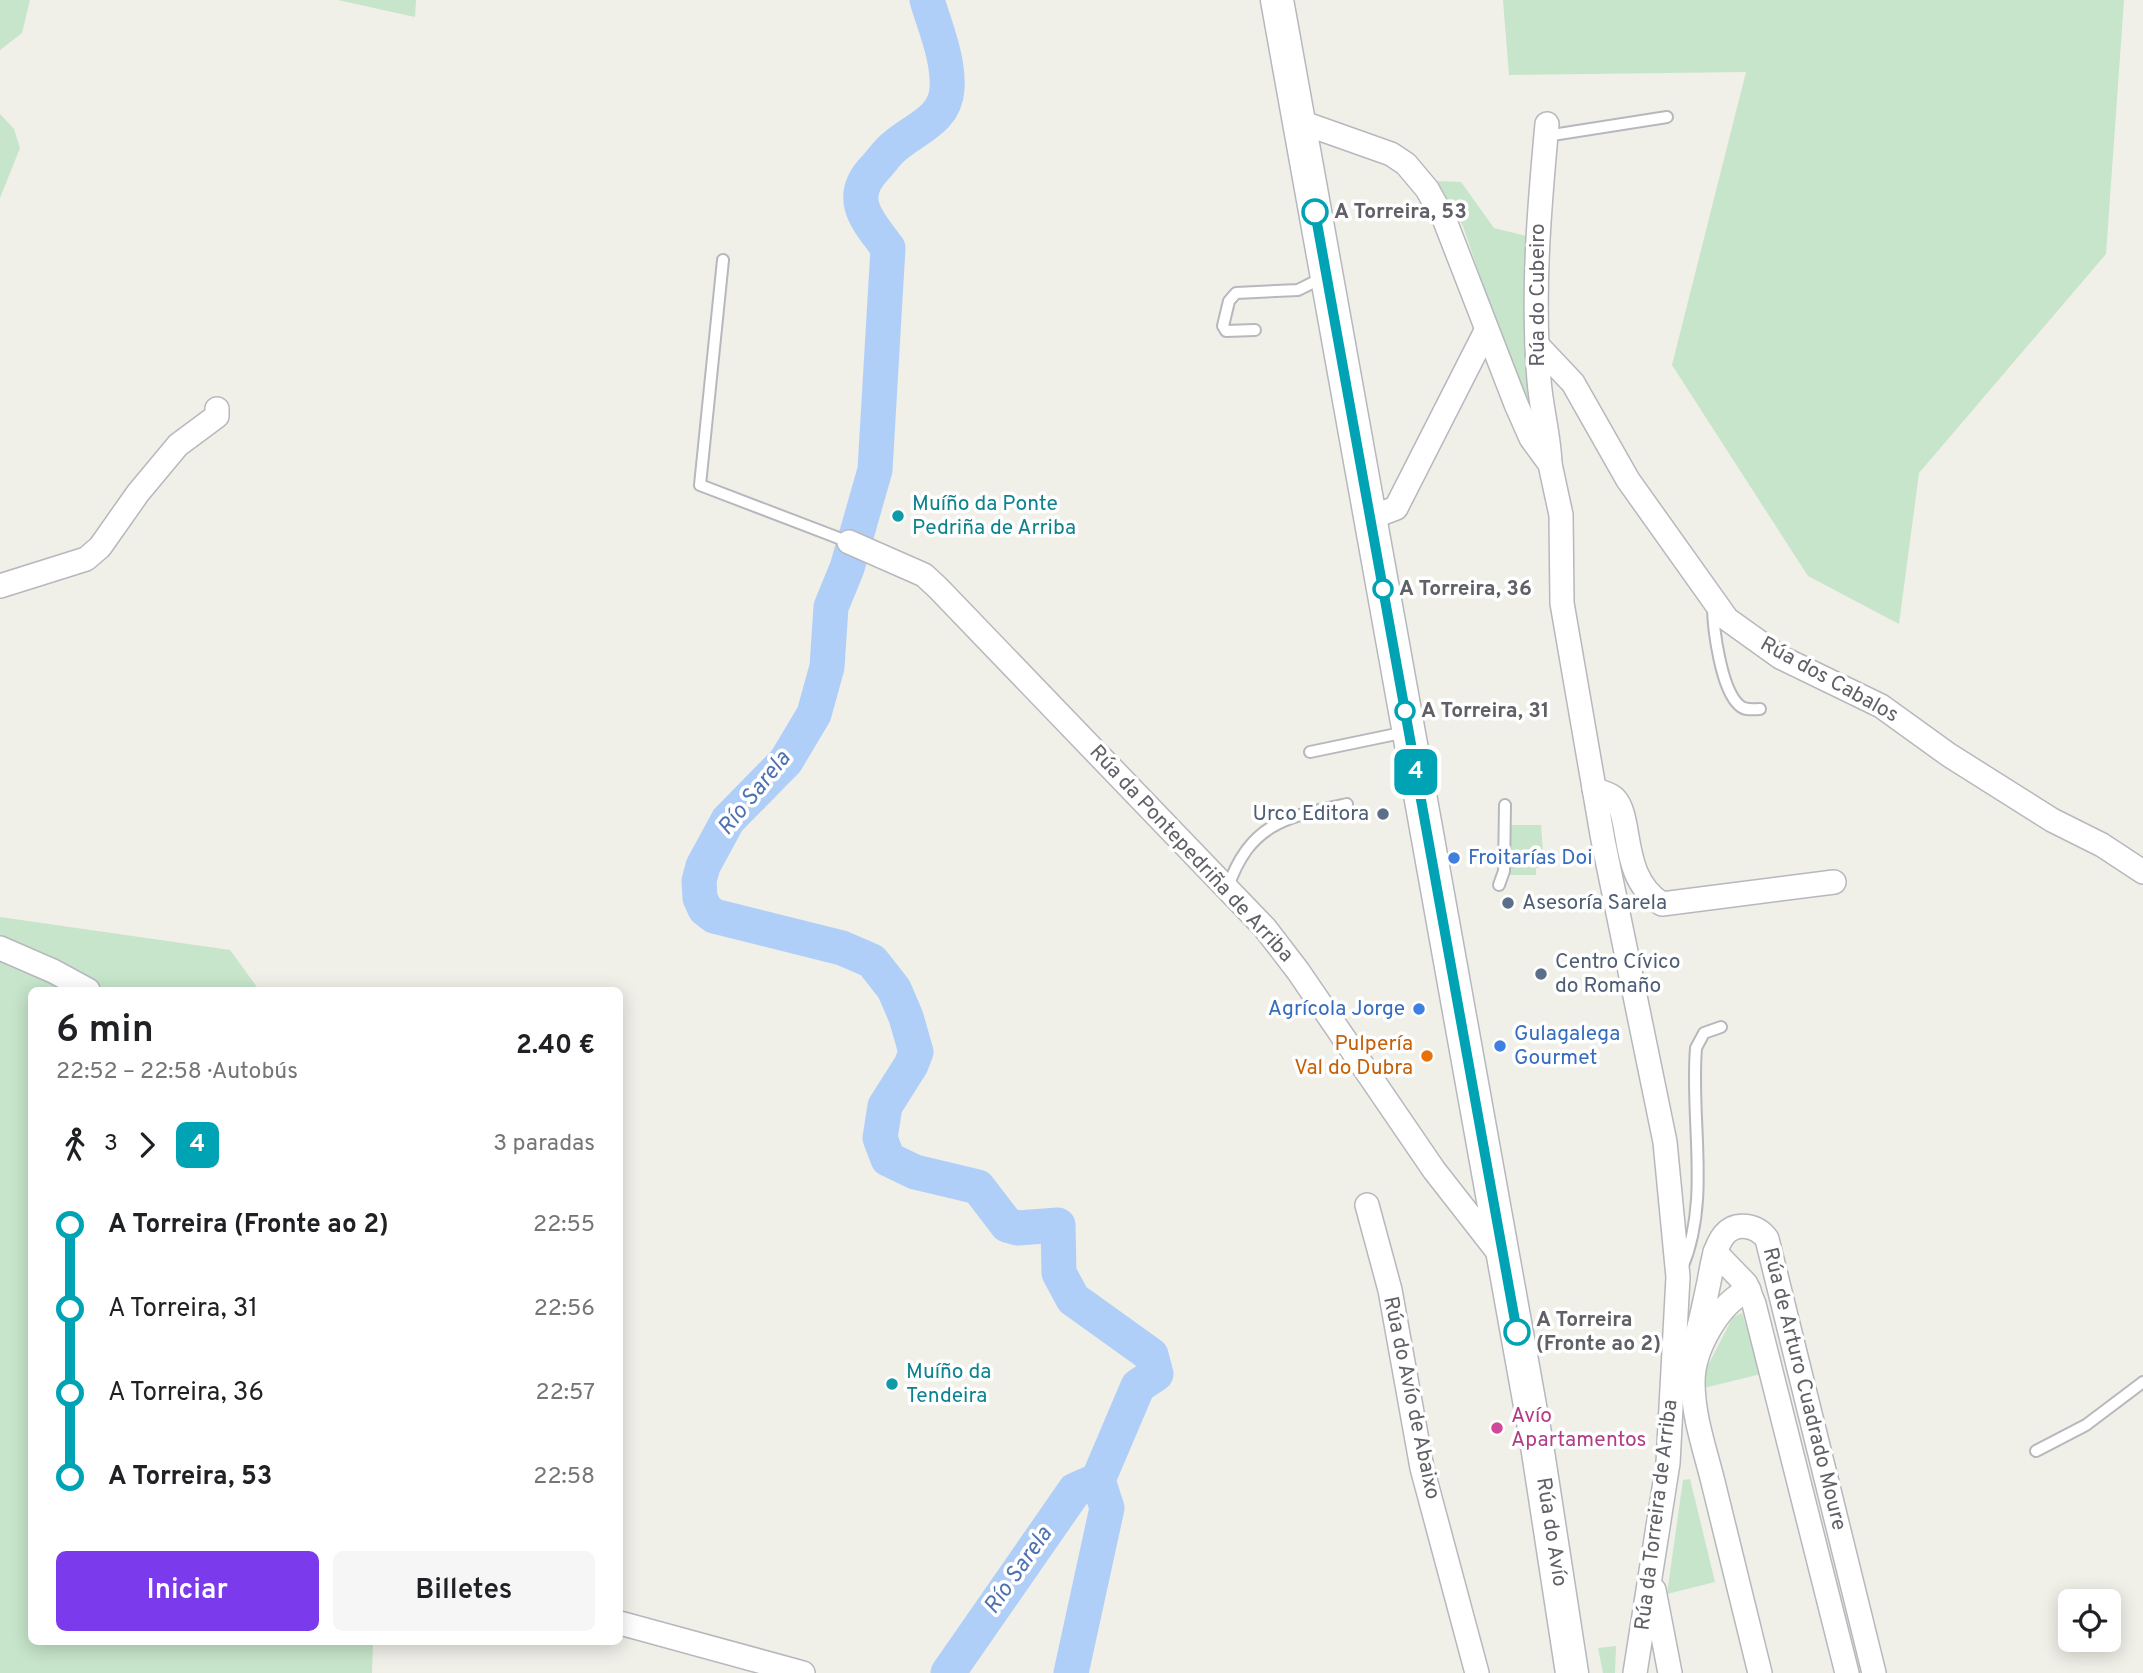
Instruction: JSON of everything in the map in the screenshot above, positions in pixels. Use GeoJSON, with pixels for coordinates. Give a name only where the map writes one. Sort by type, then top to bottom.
{"type":"FeatureCollection","features":[{"type":"Feature","properties":{"kind":"main road","name":"Rúa do Avío"},"geometry":{"type":"LineString","coordinates":[[1277,0],[1504,1259],[1569,1639],[1572,1673]]}},
{"type":"Feature","properties":{"kind":"main road","name":"Rúa do Avío"},"geometry":{"type":"LineString","coordinates":[[1569,1639],[1583,1673]]}},
{"type":"Feature","properties":{"kind":"street","name":"Rúa da Torreira de Arriba"},"geometry":{"type":"LineString","coordinates":[[1298,121],[1391,154],[1417,176],[1445,221],[1486,331],[1531,438],[1550,464],[1561,516],[1562,603],[1594,789],[1665,1142],[1678,1277],[1668,1463],[1638,1665]]}},
{"type":"Feature","properties":{"kind":"street","name":"Rúa do Cubeiro"},"geometry":{"type":"LineString","coordinates":[[1547,130],[1536,237],[1539,382],[1549,430],[1550,464]]}},
{"type":"Feature","properties":{"kind":"street"},"geometry":{"type":"LineString","coordinates":[[1370,518],[1396,508],[1401,500],[1486,331]]}},
{"type":"Feature","properties":{"kind":"street","name":"Rúa dos Cabalos"},"geometry":{"type":"LineString","coordinates":[[1538,346],[1573,383],[1629,480],[1713,603],[1727,619],[1780,657],[1881,706],[1949,755],[2052,820],[2102,845],[2143,872]]}},
{"type":"Feature","properties":{"kind":"street"},"geometry":{"type":"LineString","coordinates":[[0,586],[86,559],[100,547],[138,493],[178,445],[217,416],[217,408]]}},
{"type":"Feature","properties":{"kind":"street","name":"Rúa da Pontepedriña de Arriba"},"geometry":{"type":"LineString","coordinates":[[849,542],[924,575],[1228,887],[1283,950],[1434,1170],[1504,1259]]}},
{"type":"Feature","properties":{"kind":"street"},"geometry":{"type":"LineString","coordinates":[[1594,789],[1610,795],[1618,804],[1630,860],[1650,893],[1662,904],[1835,882]]}},
{"type":"Feature","properties":{"kind":"street"},"geometry":{"type":"LineString","coordinates":[[0,948],[82,987]]}},
{"type":"Feature","properties":{"kind":"street","name":"Rúa do Avío de Abaixo"},"geometry":{"type":"LineString","coordinates":[[1367,1205],[1390,1290],[1422,1468],[1477,1673]]}},
{"type":"Feature","properties":{"kind":"street","name":"Rúa de Arturo Cuadrado Moure"},"geometry":{"type":"LineString","coordinates":[[1847,1673],[1795,1460],[1749,1290],[1716,1252],[1724,1236],[1734,1228],[1753,1228],[1767,1239],[1874,1673]]}},
{"type":"Feature","properties":{"kind":"street"},"geometry":{"type":"LineString","coordinates":[[1695,1410],[1672,1395],[1689,1355],[1716,1252]]}},
{"type":"Feature","properties":{"kind":"street"},"geometry":{"type":"LineString","coordinates":[[1749,1290],[1732,1300],[1716,1322],[1699,1354],[1693,1380],[1695,1410],[1760,1673]]}},
{"type":"Feature","properties":{"kind":"street"},"geometry":{"type":"LineString","coordinates":[[1668,1463],[1702,1439]]}},
{"type":"Feature","properties":{"kind":"street"},"geometry":{"type":"LineString","coordinates":[[1651,1578],[1670,1671]]}},
{"type":"Feature","properties":{"kind":"street"},"geometry":{"type":"LineString","coordinates":[[623,1624],[803,1673]]}},
{"type":"Feature","properties":{"kind":"street"},"geometry":{"type":"LineString","coordinates":[[1638,1665],[1648,1651],[1657,1653],[1670,1671]]}},
{"type":"Feature","properties":{"kind":"lane"},"geometry":{"type":"LineString","coordinates":[[1547,130],[1667,117]]}},
{"type":"Feature","properties":{"kind":"lane"},"geometry":{"type":"LineString","coordinates":[[723,260],[700,485],[849,542]]}},
{"type":"Feature","properties":{"kind":"lane"},"geometry":{"type":"LineString","coordinates":[[1255,330],[1226,331],[1223,326],[1229,301],[1236,293],[1298,290],[1327,276]]}},
{"type":"Feature","properties":{"kind":"lane"},"geometry":{"type":"LineString","coordinates":[[1713,603],[1716,639],[1732,695],[1738,705],[1746,709],[1760,709]]}},
{"type":"Feature","properties":{"kind":"lane"},"geometry":{"type":"LineString","coordinates":[[1310,752],[1409,732]]}},
{"type":"Feature","properties":{"kind":"lane"},"geometry":{"type":"LineString","coordinates":[[1228,887],[1242,852],[1263,831],[1294,816],[1347,804]]}},
{"type":"Feature","properties":{"kind":"lane"},"geometry":{"type":"LineString","coordinates":[[1499,885],[1504,871],[1505,805]]}},
{"type":"Feature","properties":{"kind":"lane"},"geometry":{"type":"LineString","coordinates":[[1678,1277],[1693,1243],[1697,1174],[1696,1048],[1704,1032],[1721,1027]]}},
{"type":"Feature","properties":{"kind":"lane"},"geometry":{"type":"LineString","coordinates":[[2036,1451],[2086,1425],[2143,1382]]}},
{"type":"Feature","properties":{"kind":"green space"},"geometry":{"type":"Polygon","coordinates":[[[0,0],[30,0],[22,33],[0,50],[0,0]]]}},
{"type":"Feature","properties":{"kind":"green space"},"geometry":{"type":"Polygon","coordinates":[[[338,0],[416,0],[415,17],[338,0]]]}},
{"type":"Feature","properties":{"kind":"green space"},"geometry":{"type":"Polygon","coordinates":[[[1503,0],[2124,0],[2106,254],[1919,473],[1899,624],[1808,576],[1672,365],[1746,72],[1509,75],[1503,0]]]}},
{"type":"Feature","properties":{"kind":"green space"},"geometry":{"type":"Polygon","coordinates":[[[0,114],[14,129],[20,148],[0,198],[0,114]]]}},
{"type":"Feature","properties":{"kind":"green space"},"geometry":{"type":"Polygon","coordinates":[[[1435,181],[1461,182],[1494,228],[1526,236],[1526,353],[1535,422],[1493,315],[1463,226],[1435,181]]]}},
{"type":"Feature","properties":{"kind":"green space"},"geometry":{"type":"Polygon","coordinates":[[[1507,825],[1541,825],[1544,867],[1536,868],[1536,875],[1509,875],[1507,825]]]}},
{"type":"Feature","properties":{"kind":"green space"},"geometry":{"type":"Polygon","coordinates":[[[0,917],[230,950],[257,987],[28,987],[28,1645],[373,1645],[372,1673],[0,1673],[0,917]]]}},
{"type":"Feature","properties":{"kind":"green space"},"geometry":{"type":"Polygon","coordinates":[[[1742,1313],[1761,1374],[1704,1388],[1704,1373],[1733,1317],[1742,1313]]]}},
{"type":"Feature","properties":{"kind":"green space"},"geometry":{"type":"Polygon","coordinates":[[[1690,1479],[1715,1582],[1667,1594],[1683,1480],[1690,1479]]]}},
{"type":"Feature","properties":{"kind":"green space"},"geometry":{"type":"Polygon","coordinates":[[[1616,1646],[1615,1673],[1603,1673],[1598,1648],[1616,1646]]]}},
{"type":"Feature","properties":{"kind":"waterway","name":"Río Sarela"},"geometry":{"type":"LineString","coordinates":[[927,0],[946,66],[945,100],[935,116],[889,151],[866,180],[862,190],[861,200],[867,219],[888,248],[875,470],[847,568],[831,607],[827,667],[814,714],[786,761],[728,820],[703,866],[699,881],[700,898],[705,909],[714,916],[842,948],[872,961],[894,989],[916,1052],[911,1065],[885,1106],[880,1138],[888,1159],[915,1172],[978,1187],[1007,1225],[1018,1228],[1058,1225],[1059,1273],[1073,1299],[1151,1355],[1156,1374],[1138,1386],[1098,1480],[1107,1508],[1071,1673]]}},
{"type":"Feature","properties":{"kind":"waterway","name":"Río Sarela"},"geometry":{"type":"LineString","coordinates":[[948,1673],[1075,1490],[1098,1480]]}},
{"type":"Feature","properties":{"kind":"bus line","name":"4"},"geometry":{"type":"LineString","coordinates":[[1315,212],[1517,1332]]}},
{"type":"Feature","properties":{"kind":"place","name":"A Torreira, 53"},"geometry":{"type":"Point","coordinates":[1315,212]}},
{"type":"Feature","properties":{"kind":"place","name":"Muíño da Ponte Pedriña de Arriba"},"geometry":{"type":"Point","coordinates":[898,516]}},
{"type":"Feature","properties":{"kind":"place","name":"A Torreira, 36"},"geometry":{"type":"Point","coordinates":[1383,589]}},
{"type":"Feature","properties":{"kind":"place","name":"A Torreira, 31"},"geometry":{"type":"Point","coordinates":[1405,711]}},
{"type":"Feature","properties":{"kind":"place","name":"Urco Editora"},"geometry":{"type":"Point","coordinates":[1383,814]}},
{"type":"Feature","properties":{"kind":"place","name":"Froitarías Doi"},"geometry":{"type":"Point","coordinates":[1454,858]}},
{"type":"Feature","properties":{"kind":"place","name":"Asesoría Sarela"},"geometry":{"type":"Point","coordinates":[1508,903]}},
{"type":"Feature","properties":{"kind":"place","name":"Centro Cívico do Romaño"},"geometry":{"type":"Point","coordinates":[1541,974]}},
{"type":"Feature","properties":{"kind":"place","name":"Agrícola Jorge"},"geometry":{"type":"Point","coordinates":[1419,1009]}},
{"type":"Feature","properties":{"kind":"place","name":"Gulagalega Gourmet"},"geometry":{"type":"Point","coordinates":[1500,1046]}},
{"type":"Feature","properties":{"kind":"place","name":"Pulpería Val do Dubra"},"geometry":{"type":"Point","coordinates":[1427,1056]}},
{"type":"Feature","properties":{"kind":"place","name":"A Torreira (Fronte ao 2)"},"geometry":{"type":"Point","coordinates":[1517,1332]}},
{"type":"Feature","properties":{"kind":"place","name":"Muíño da Tendeira"},"geometry":{"type":"Point","coordinates":[892,1384]}},
{"type":"Feature","properties":{"kind":"place","name":"Avío Apartamentos"},"geometry":{"type":"Point","coordinates":[1497,1428]}}]}
